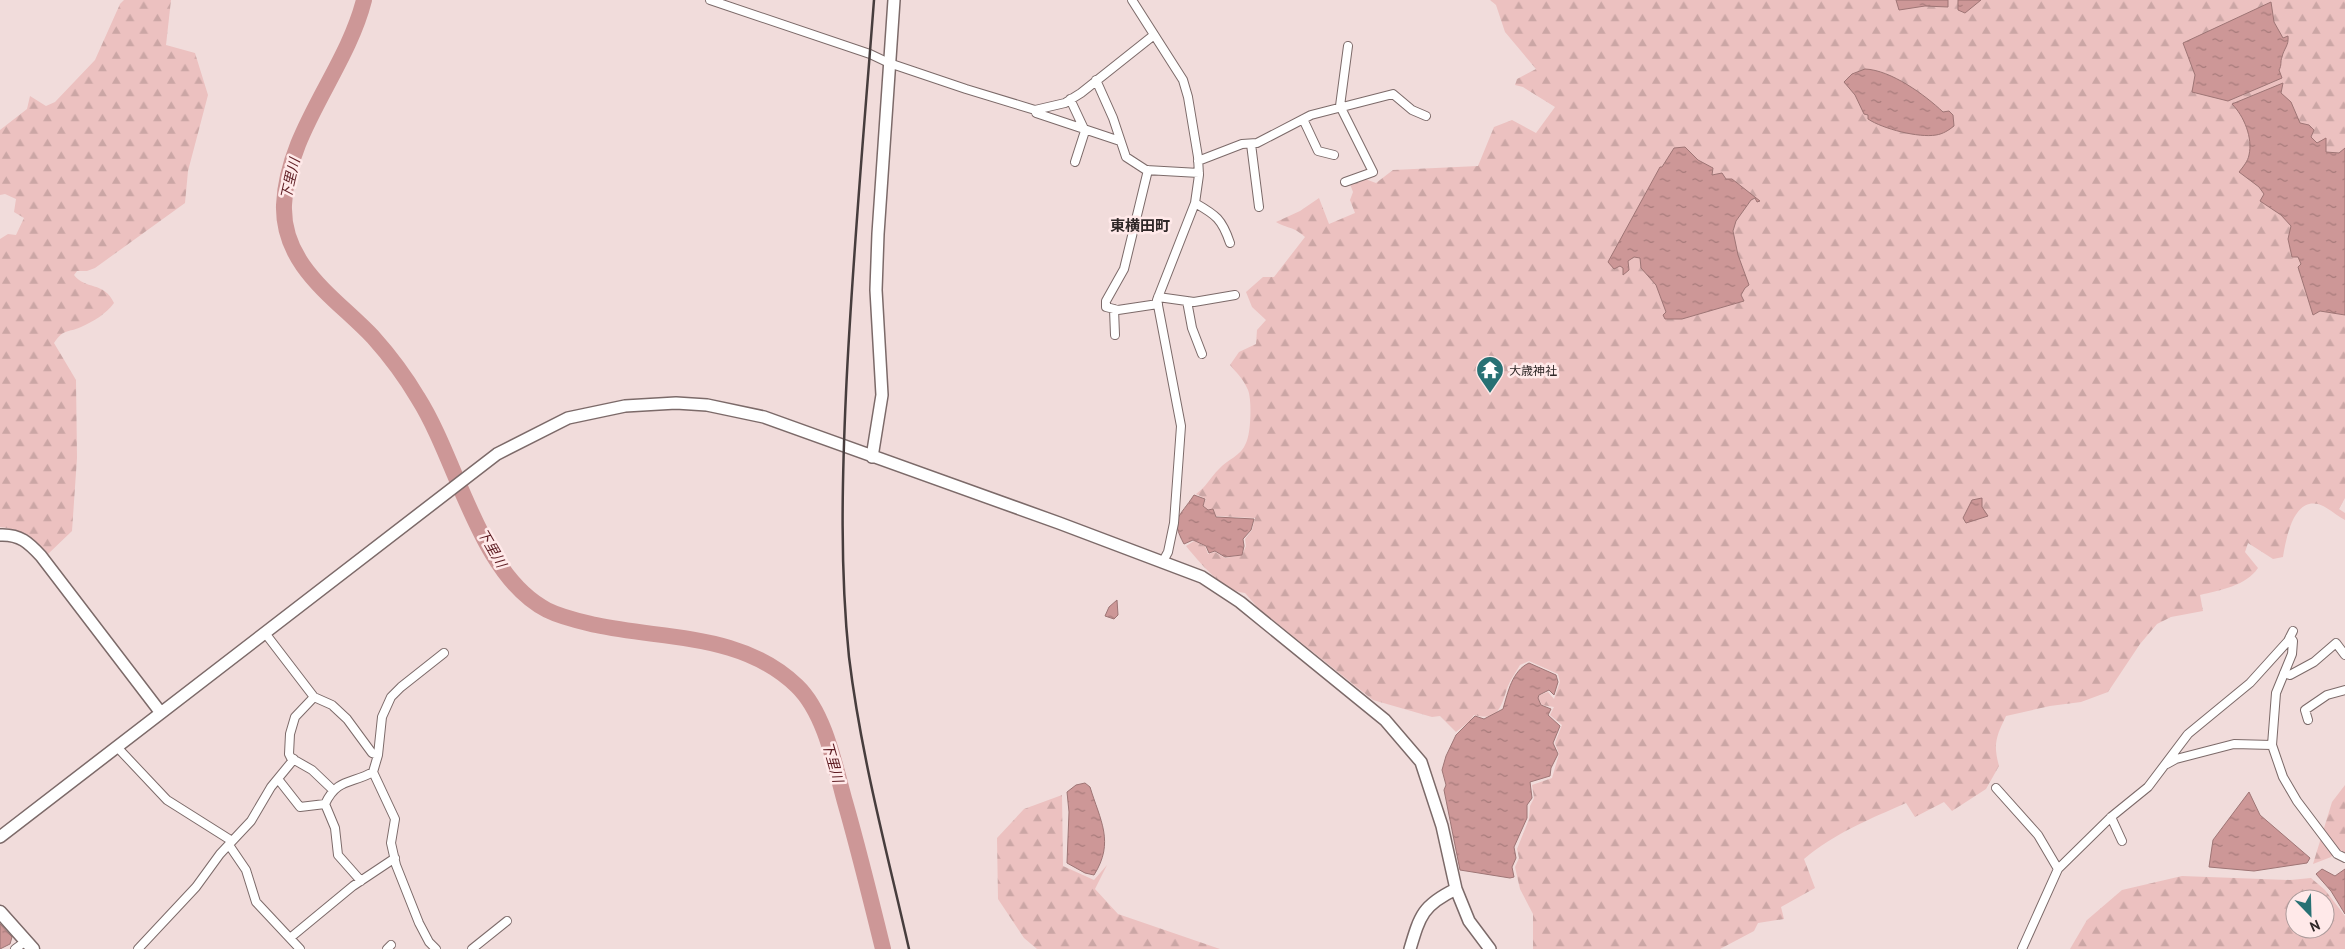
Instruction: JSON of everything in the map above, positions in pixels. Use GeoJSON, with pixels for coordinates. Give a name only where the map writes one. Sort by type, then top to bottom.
{"type":"FeatureCollection","features":[{"type":"Feature","properties":{"kind":"main road"},"geometry":{"type":"LineString","coordinates":[[0,912],[30,945]]}},
{"type":"Feature","properties":{"kind":"street"},"geometry":{"type":"LineString","coordinates":[[710,0],[870,54],[889,63],[1003,102],[1035,110],[1047,108],[1070,99],[1154,35]]}},
{"type":"Feature","properties":{"kind":"street"},"geometry":{"type":"LineString","coordinates":[[872,457],[882,395],[876,290],[878,231],[894,0]]}},
{"type":"Feature","properties":{"kind":"street"},"geometry":{"type":"LineString","coordinates":[[1132,0],[1183,80],[1188,97],[1199,173],[1195,203],[1158,301],[1181,426],[1174,523],[1168,552],[1162,563]]}},
{"type":"Feature","properties":{"kind":"street"},"geometry":{"type":"LineString","coordinates":[[1345,182],[1373,172],[1340,106],[1348,46]]}},
{"type":"Feature","properties":{"kind":"street"},"geometry":{"type":"LineString","coordinates":[[1096,80],[1113,118],[1126,157],[1133,164],[1148,170],[1199,173]]}},
{"type":"Feature","properties":{"kind":"street"},"geometry":{"type":"LineString","coordinates":[[1198,161],[1242,144],[1257,143],[1303,119],[1340,106],[1393,94],[1412,110],[1426,116]]}},
{"type":"Feature","properties":{"kind":"street"},"geometry":{"type":"LineString","coordinates":[[1070,99],[1085,130],[1075,162]]}},
{"type":"Feature","properties":{"kind":"street"},"geometry":{"type":"LineString","coordinates":[[1035,110],[1036,114],[1120,141]]}},
{"type":"Feature","properties":{"kind":"street"},"geometry":{"type":"LineString","coordinates":[[1303,119],[1318,151],[1334,155]]}},
{"type":"Feature","properties":{"kind":"street"},"geometry":{"type":"LineString","coordinates":[[1251,144],[1259,208]]}},
{"type":"Feature","properties":{"kind":"street"},"geometry":{"type":"LineString","coordinates":[[1148,170],[1124,270],[1106,301],[1106,307],[1114,309],[1158,301],[1208,300],[1235,295]]}},
{"type":"Feature","properties":{"kind":"street"},"geometry":{"type":"LineString","coordinates":[[1195,203],[1218,218],[1224,226],[1230,243]]}},
{"type":"Feature","properties":{"kind":"street"},"geometry":{"type":"LineString","coordinates":[[1188,301],[1192,328],[1202,354]]}},
{"type":"Feature","properties":{"kind":"street"},"geometry":{"type":"LineString","coordinates":[[1114,309],[1115,334]]}},
{"type":"Feature","properties":{"kind":"street"},"geometry":{"type":"LineString","coordinates":[[0,837],[498,454],[568,418],[625,406],[654,404],[707,405],[764,417],[872,457],[1060,522],[1202,577],[1240,602],[1385,720],[1421,762],[1442,826],[1456,889],[1469,921],[1490,949]]}},
{"type":"Feature","properties":{"kind":"street"},"geometry":{"type":"LineString","coordinates":[[0,534],[18,536],[28,541],[42,556],[161,713]]}},
{"type":"Feature","properties":{"kind":"street"},"geometry":{"type":"LineString","coordinates":[[265,633],[314,697],[332,705],[347,719],[372,753],[378,755]]}},
{"type":"Feature","properties":{"kind":"street"},"geometry":{"type":"LineString","coordinates":[[2022,949],[2058,869],[2111,817],[2148,787],[2188,734],[2250,683],[2292,634],[2292,654],[2276,693],[2272,745],[2283,778],[2297,801],[2337,854],[2345,858]]}},
{"type":"Feature","properties":{"kind":"street"},"geometry":{"type":"LineString","coordinates":[[2284,673],[2290,675],[2314,662],[2336,643],[2345,655]]}},
{"type":"Feature","properties":{"kind":"street"},"geometry":{"type":"LineString","coordinates":[[436,949],[429,942],[419,923],[395,858],[391,843],[395,819],[374,772],[378,755],[382,717],[392,697],[418,672],[444,653]]}},
{"type":"Feature","properties":{"kind":"street"},"geometry":{"type":"LineString","coordinates":[[2308,720],[2305,710],[2327,695],[2345,690]]}},
{"type":"Feature","properties":{"kind":"street"},"geometry":{"type":"LineString","coordinates":[[314,697],[295,717],[290,734],[289,754],[312,770],[333,790]]}},
{"type":"Feature","properties":{"kind":"street"},"geometry":{"type":"LineString","coordinates":[[2162,767],[2176,759],[2234,744],[2272,745]]}},
{"type":"Feature","properties":{"kind":"street"},"geometry":{"type":"LineString","coordinates":[[117,747],[172,804],[230,843],[246,870],[256,902],[300,949]]}},
{"type":"Feature","properties":{"kind":"street"},"geometry":{"type":"LineString","coordinates":[[138,949],[196,887],[230,843],[251,821],[278,779],[294,759]]}},
{"type":"Feature","properties":{"kind":"street"},"geometry":{"type":"LineString","coordinates":[[278,779],[300,808],[324,804],[333,790],[342,783],[374,772]]}},
{"type":"Feature","properties":{"kind":"street"},"geometry":{"type":"LineString","coordinates":[[1996,788],[2038,835],[2058,869]]}},
{"type":"Feature","properties":{"kind":"street"},"geometry":{"type":"LineString","coordinates":[[324,804],[335,828],[338,855],[361,881]]}},
{"type":"Feature","properties":{"kind":"street"},"geometry":{"type":"LineString","coordinates":[[2111,817],[2122,841]]}},
{"type":"Feature","properties":{"kind":"street"},"geometry":{"type":"LineString","coordinates":[[290,938],[361,881],[395,858]]}},
{"type":"Feature","properties":{"kind":"street"},"geometry":{"type":"LineString","coordinates":[[1410,949],[1419,919],[1428,906],[1456,889]]}},
{"type":"Feature","properties":{"kind":"street"},"geometry":{"type":"LineString","coordinates":[[472,949],[507,921]]}},
{"type":"Feature","properties":{"kind":"street"},"geometry":{"type":"LineString","coordinates":[[15,949],[30,945]]}},
{"type":"Feature","properties":{"kind":"green space"},"geometry":{"type":"Polygon","coordinates":[[[124,0],[171,0],[166,45],[195,53],[208,95],[188,171],[185,203],[95,268],[87,271],[77,271],[74,275],[83,283],[105,291],[114,303],[99,317],[81,327],[64,333],[54,343],[76,380],[77,458],[72,531],[47,555],[37,543],[22,532],[0,527],[0,239],[8,234],[16,235],[24,218],[14,212],[16,199],[5,194],[0,195],[0,130],[27,109],[30,96],[46,106],[55,102],[95,60],[120,4],[124,0]]]}},
{"type":"Feature","properties":{"kind":"green space"},"geometry":{"type":"Polygon","coordinates":[[[1490,0],[2345,0],[2345,498],[2339,509],[2345,513],[2345,520],[2318,504],[2309,504],[2302,507],[2292,522],[2283,557],[2273,559],[2248,543],[2245,552],[2258,568],[2253,574],[2240,583],[2200,595],[2203,611],[2171,617],[2157,624],[2140,644],[2108,692],[2081,702],[2050,706],[2006,716],[1996,746],[1999,766],[1986,789],[1952,811],[1944,802],[1915,817],[1906,803],[1853,827],[1816,850],[1804,859],[1815,888],[1781,907],[1784,919],[1758,923],[1754,931],[1720,949],[1533,949],[1533,914],[1520,889],[1515,867],[1519,858],[1517,849],[1529,819],[1530,806],[1534,798],[1532,785],[1552,778],[1559,754],[1555,743],[1562,725],[1550,715],[1554,707],[1542,705],[1538,698],[1540,695],[1548,692],[1554,699],[1560,682],[1558,674],[1529,661],[1520,665],[1509,683],[1498,710],[1489,716],[1474,715],[1470,721],[1456,732],[1440,716],[1432,717],[1373,700],[1259,609],[1245,593],[1228,587],[1212,575],[1186,546],[1194,541],[1205,546],[1208,554],[1215,552],[1225,558],[1242,555],[1246,546],[1245,539],[1252,530],[1255,518],[1216,516],[1213,509],[1208,510],[1203,506],[1206,499],[1196,494],[1216,472],[1241,451],[1248,438],[1250,401],[1248,390],[1230,365],[1239,352],[1256,344],[1257,330],[1266,320],[1252,307],[1246,292],[1263,277],[1274,277],[1305,237],[1297,231],[1276,222],[1300,211],[1319,198],[1329,224],[1355,213],[1350,200],[1353,192],[1350,184],[1365,179],[1376,183],[1393,170],[1478,166],[1494,127],[1512,120],[1536,133],[1555,107],[1523,87],[1515,85],[1517,79],[1536,69],[1505,32],[1496,5],[1490,0]]]}},
{"type":"Feature","properties":{"kind":"green space"},"geometry":{"type":"Polygon","coordinates":[[[2345,785],[2345,855],[2338,849],[2331,857],[2313,864],[2332,802],[2345,785]]]}},
{"type":"Feature","properties":{"kind":"green space"},"geometry":{"type":"Polygon","coordinates":[[[1062,795],[1063,866],[1094,880],[1107,865],[1095,889],[1118,914],[1220,949],[1037,949],[1024,938],[998,899],[997,838],[1024,809],[1062,795]]]}},
{"type":"Feature","properties":{"kind":"green space"},"geometry":{"type":"Polygon","coordinates":[[[2182,876],[2290,880],[2311,878],[2324,889],[2285,889],[2285,939],[2335,939],[2335,903],[2345,916],[2345,949],[2070,949],[2087,920],[2122,890],[2182,876]]]}},
{"type":"Feature","properties":{"kind":"water"},"geometry":{"type":"Polygon","coordinates":[[[1896,0],[1948,0],[1948,7],[1925,6],[1899,10],[1896,0]]]}},
{"type":"Feature","properties":{"kind":"water"},"geometry":{"type":"Polygon","coordinates":[[[1958,0],[1981,0],[1965,13],[1958,10],[1958,0]]]}},
{"type":"Feature","properties":{"kind":"water"},"geometry":{"type":"Polygon","coordinates":[[[2271,2],[2274,22],[2283,38],[2288,36],[2288,42],[2279,70],[2282,78],[2228,101],[2192,92],[2195,75],[2183,43],[2271,2]]]}},
{"type":"Feature","properties":{"kind":"water"},"geometry":{"type":"Polygon","coordinates":[[[1865,69],[1875,70],[1907,84],[1943,112],[1949,111],[1953,115],[1954,126],[1946,132],[1929,136],[1892,129],[1868,119],[1868,115],[1864,114],[1855,95],[1844,82],[1852,74],[1865,69]]]}},
{"type":"Feature","properties":{"kind":"water"},"geometry":{"type":"Polygon","coordinates":[[[2283,83],[2281,93],[2291,102],[2300,123],[2309,125],[2314,130],[2311,137],[2317,143],[2326,138],[2326,152],[2339,153],[2345,148],[2345,315],[2320,311],[2313,315],[2298,267],[2301,264],[2298,257],[2292,257],[2288,239],[2291,226],[2281,215],[2260,201],[2264,194],[2259,187],[2239,172],[2248,157],[2250,142],[2244,121],[2232,104],[2283,83]]]}},
{"type":"Feature","properties":{"kind":"water"},"geometry":{"type":"Polygon","coordinates":[[[1685,147],[1698,160],[1713,168],[1712,175],[1722,173],[1726,179],[1732,179],[1760,201],[1757,202],[1755,198],[1751,200],[1736,221],[1733,231],[1738,255],[1749,285],[1741,295],[1744,301],[1682,319],[1665,319],[1663,315],[1666,312],[1656,285],[1641,268],[1640,258],[1634,257],[1628,261],[1629,270],[1623,275],[1623,268],[1620,266],[1614,269],[1608,262],[1660,167],[1662,167],[1674,148],[1685,147]]]}},
{"type":"Feature","properties":{"kind":"water"},"geometry":{"type":"Polygon","coordinates":[[[1194,495],[1205,499],[1203,506],[1208,510],[1213,509],[1216,517],[1254,519],[1251,530],[1243,539],[1242,555],[1225,557],[1215,551],[1209,553],[1206,546],[1193,540],[1184,544],[1178,529],[1178,518],[1194,495]]]}},
{"type":"Feature","properties":{"kind":"water"},"geometry":{"type":"Polygon","coordinates":[[[1982,498],[1982,507],[1988,516],[1966,523],[1963,518],[1972,500],[1982,498]]]}},
{"type":"Feature","properties":{"kind":"water"},"geometry":{"type":"Polygon","coordinates":[[[1117,600],[1118,615],[1114,619],[1105,616],[1109,607],[1117,600]]]}},
{"type":"Feature","properties":{"kind":"water"},"geometry":{"type":"Polygon","coordinates":[[[1529,663],[1556,675],[1558,682],[1554,695],[1549,690],[1539,695],[1538,698],[1541,705],[1551,709],[1548,715],[1560,726],[1553,743],[1558,754],[1551,768],[1550,776],[1530,782],[1532,798],[1527,805],[1527,818],[1514,847],[1516,858],[1512,867],[1514,877],[1510,878],[1460,870],[1444,790],[1446,785],[1442,770],[1446,756],[1456,735],[1475,716],[1484,719],[1503,709],[1509,689],[1518,671],[1529,663]]]}},
{"type":"Feature","properties":{"kind":"water"},"geometry":{"type":"Polygon","coordinates":[[[1085,783],[1090,787],[1104,831],[1105,841],[1104,852],[1094,875],[1085,873],[1067,863],[1069,812],[1067,792],[1076,785],[1085,783]]]}},
{"type":"Feature","properties":{"kind":"water"},"geometry":{"type":"Polygon","coordinates":[[[2249,792],[2260,815],[2310,858],[2307,863],[2254,871],[2209,867],[2213,840],[2249,792]]]}},
{"type":"Feature","properties":{"kind":"water"},"geometry":{"type":"Polygon","coordinates":[[[2322,869],[2335,876],[2345,869],[2345,914],[2335,898],[2335,889],[2329,889],[2316,874],[2322,869]]]}},
{"type":"Feature","properties":{"kind":"water"},"geometry":{"type":"Polygon","coordinates":[[[0,924],[12,937],[10,944],[0,949],[0,924]]]}},
{"type":"Feature","properties":{"kind":"waterway","name":"下里川"},"geometry":{"type":"LineString","coordinates":[[364,0],[356,26],[295,152],[288,178],[284,205],[286,227],[292,246],[314,279],[373,337],[408,382],[432,424],[487,544],[504,571],[524,593],[547,610],[571,619],[622,630],[702,641],[728,647],[752,656],[775,669],[797,686],[807,697],[822,725],[833,757],[883,949]]}},
{"type":"Feature","properties":{"kind":"railway"},"geometry":{"type":"LineString","coordinates":[[874,0],[846,393],[843,492],[844,591],[849,657],[860,731],[909,949]]}},
{"type":"Feature","properties":{"kind":"place","name":"大歳神社"},"geometry":{"type":"Point","coordinates":[1490,394]}},
{"type":"Feature","properties":{"kind":"district","name":"東横田町"},"geometry":{"type":"Point","coordinates":[1140,225]}}]}
